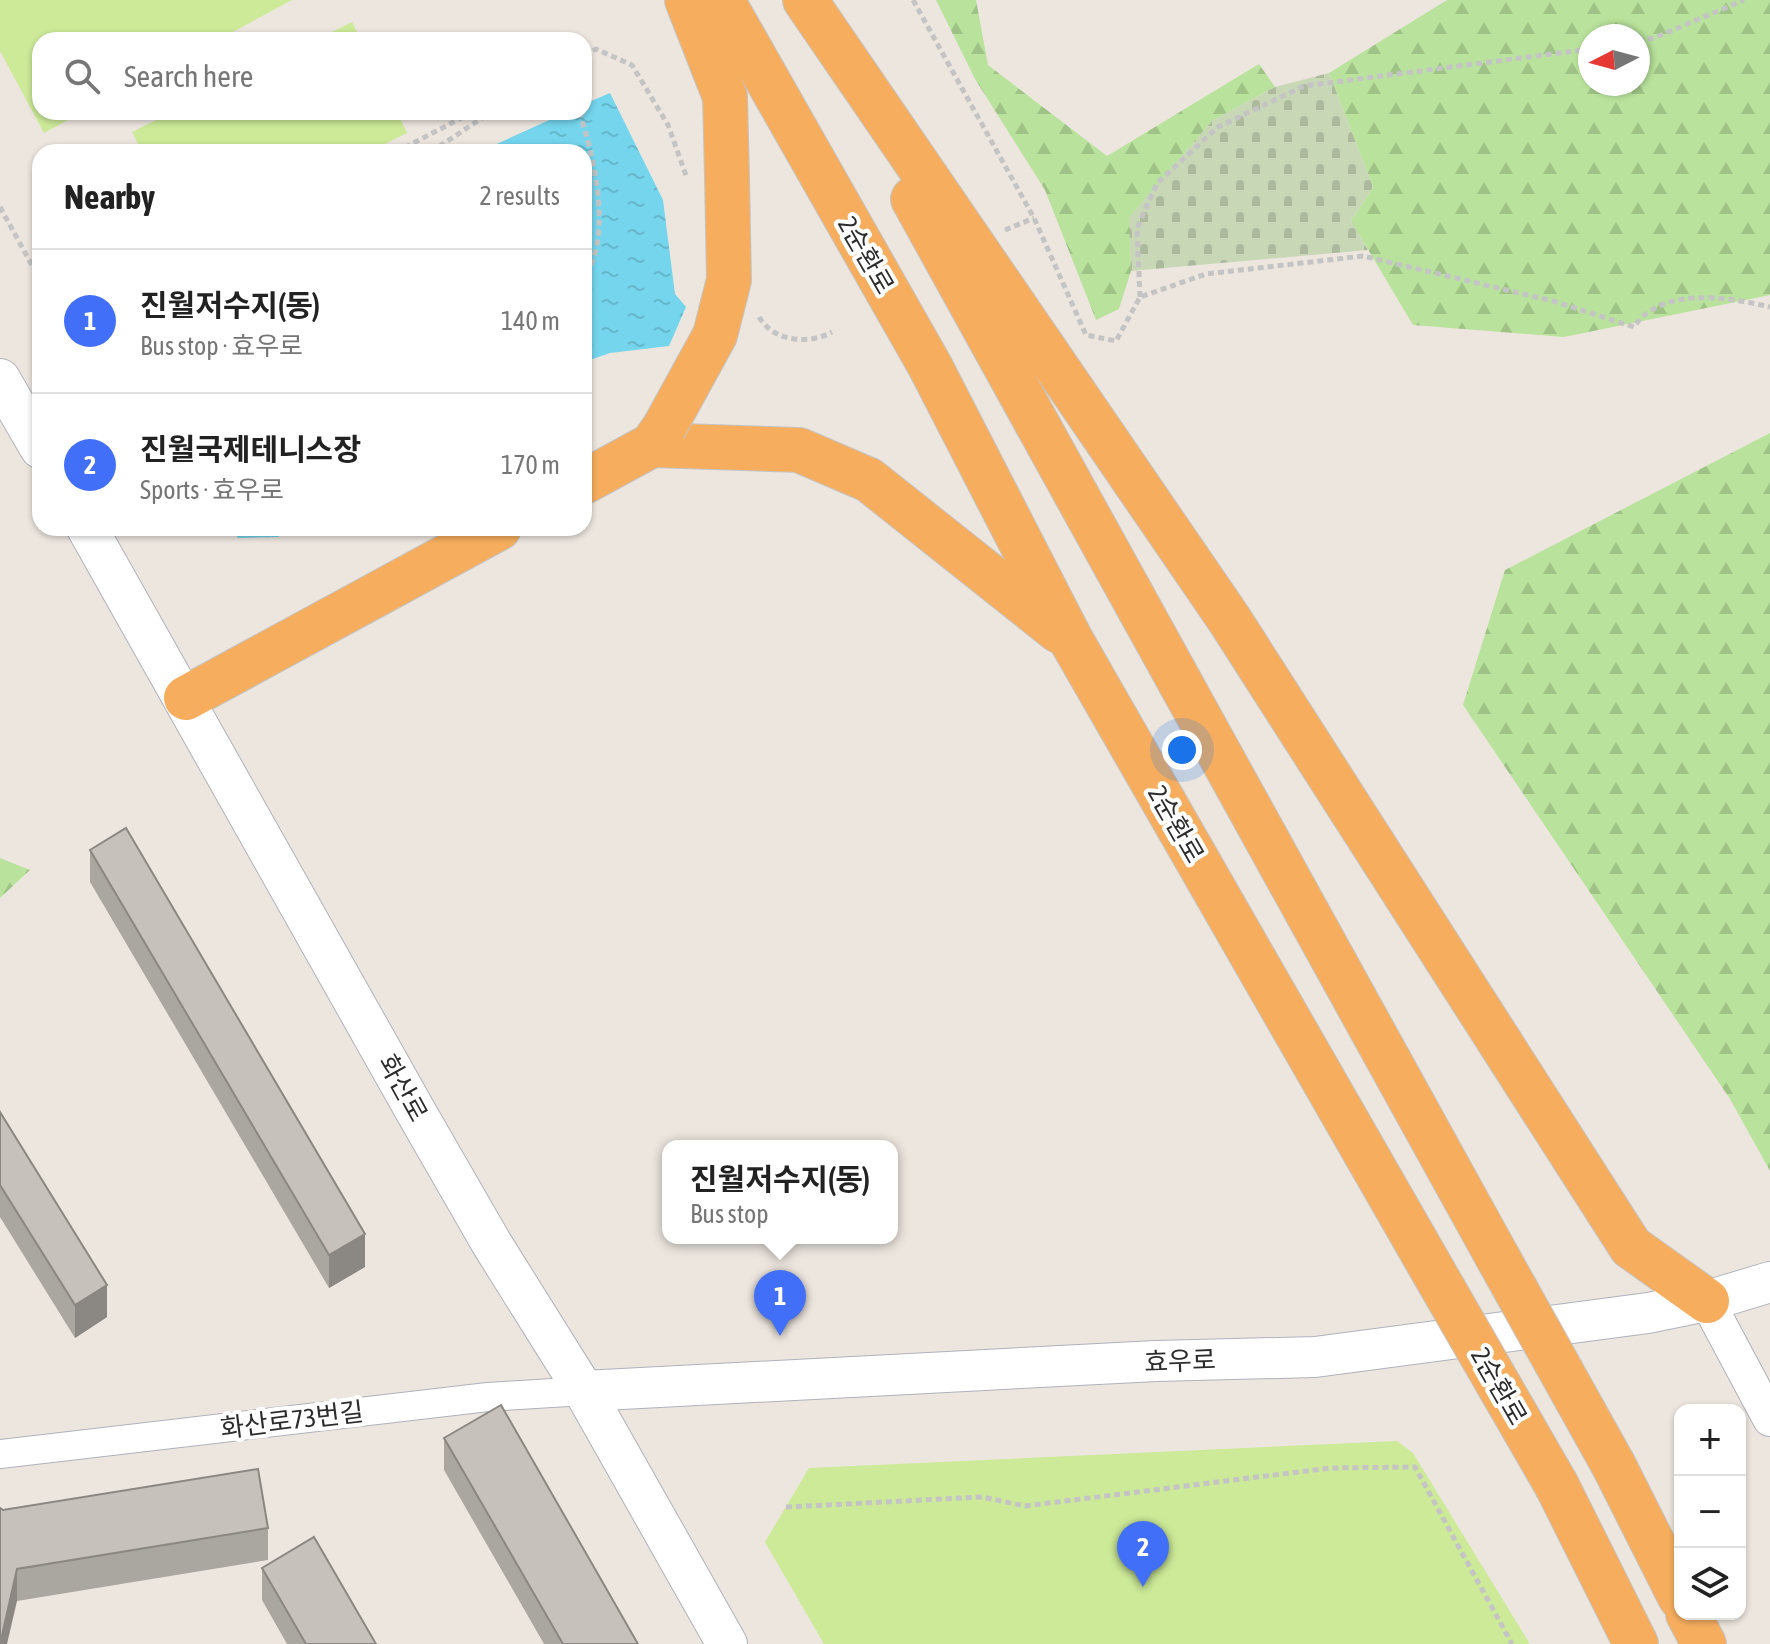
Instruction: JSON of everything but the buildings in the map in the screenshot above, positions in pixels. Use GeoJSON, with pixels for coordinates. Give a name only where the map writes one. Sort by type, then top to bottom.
{"type":"FeatureCollection","features":[{"type":"Feature","properties":{"kind":"highway"},"geometry":{"type":"LineString","coordinates":[[592,477],[658,436],[715,335],[729,280],[725,97],[687,0]]}},
{"type":"Feature","properties":{"kind":"highway","name":"2순환로"},"geometry":{"type":"LineString","coordinates":[[722,0],[930,366],[1071,640],[1557,1486],[1636,1644]]}},
{"type":"Feature","properties":{"kind":"highway"},"geometry":{"type":"LineString","coordinates":[[804,0],[1614,1466],[1674,1585]]}},
{"type":"Feature","properties":{"kind":"highway"},"geometry":{"type":"LineString","coordinates":[[804,0],[1229,619],[1631,1247],[1707,1301]]}},
{"type":"Feature","properties":{"kind":"highway"},"geometry":{"type":"LineString","coordinates":[[658,436],[799,450],[869,480],[1071,640]]}},
{"type":"Feature","properties":{"kind":"highway"},"geometry":{"type":"LineString","coordinates":[[186,698],[484,536]]}},
{"type":"Feature","properties":{"kind":"highway"},"geometry":{"type":"LineString","coordinates":[[1691,1620],[1704,1644]]}},
{"type":"Feature","properties":{"kind":"main road"},"geometry":{"type":"LineString","coordinates":[[0,379],[32,434]]}},
{"type":"Feature","properties":{"kind":"main road","name":"화산로"},"geometry":{"type":"LineString","coordinates":[[92,536],[186,698],[416,1112],[492,1244],[584,1391],[727,1644]]}},
{"type":"Feature","properties":{"kind":"main road","name":"효우로"},"geometry":{"type":"LineString","coordinates":[[584,1391],[1156,1361],[1315,1357],[1648,1313],[1707,1301],[1770,1282]]}},
{"type":"Feature","properties":{"kind":"street"},"geometry":{"type":"LineString","coordinates":[[1707,1301],[1770,1419]]}},
{"type":"Feature","properties":{"kind":"street","name":"화산로73번길"},"geometry":{"type":"LineString","coordinates":[[0,1454],[488,1397],[584,1391]]}},
{"type":"Feature","properties":{"kind":"path"},"geometry":{"type":"LineString","coordinates":[[913,0],[1034,218],[1086,335],[1116,341],[1140,297],[1137,228],[1157,183],[1218,127],[1304,86],[1507,63],[1578,51]]}},
{"type":"Feature","properties":{"kind":"path"},"geometry":{"type":"LineString","coordinates":[[1650,39],[1744,0]]}},
{"type":"Feature","properties":{"kind":"path"},"geometry":{"type":"LineString","coordinates":[[411,144],[458,120]]}},
{"type":"Feature","properties":{"kind":"path"},"geometry":{"type":"LineString","coordinates":[[443,144],[479,120]]}},
{"type":"Feature","properties":{"kind":"path"},"geometry":{"type":"LineString","coordinates":[[581,120],[588,144]]}},
{"type":"Feature","properties":{"kind":"path"},"geometry":{"type":"LineString","coordinates":[[592,172],[600,238],[592,265]]}},
{"type":"Feature","properties":{"kind":"path"},"geometry":{"type":"LineString","coordinates":[[0,207],[32,265]]}},
{"type":"Feature","properties":{"kind":"path"},"geometry":{"type":"LineString","coordinates":[[1004,231],[1034,218]]}},
{"type":"Feature","properties":{"kind":"path"},"geometry":{"type":"LineString","coordinates":[[1140,297],[1206,274],[1363,256],[1553,301],[1634,327],[1642,315],[1662,303],[1692,298],[1770,307]]}},
{"type":"Feature","properties":{"kind":"path"},"geometry":{"type":"LineString","coordinates":[[786,1507],[982,1497],[1025,1506],[1330,1468],[1415,1467],[1512,1644]]}},
{"type":"Feature","properties":{"kind":"green space"},"geometry":{"type":"Polygon","coordinates":[[[0,0],[292,0],[233,32],[32,32],[32,111],[0,51],[0,0]]]}},
{"type":"Feature","properties":{"kind":"green space"},"geometry":{"type":"Polygon","coordinates":[[[936,0],[976,0],[988,65],[1107,156],[1259,64],[1275,87],[1212,121],[1130,217],[1131,271],[1119,309],[1096,320],[1045,190],[975,79],[936,0]]]}},
{"type":"Feature","properties":{"kind":"green space"},"geometry":{"type":"Polygon","coordinates":[[[1447,0],[1770,0],[1770,295],[1564,337],[1413,325],[1351,221],[1373,187],[1329,73],[1447,0]]]}},
{"type":"Feature","properties":{"kind":"green space"},"geometry":{"type":"Polygon","coordinates":[[[352,22],[357,32],[332,32],[352,22]]]}},
{"type":"Feature","properties":{"kind":"green space"},"geometry":{"type":"Polygon","coordinates":[[[1329,73],[1373,187],[1351,221],[1368,250],[1131,271],[1129,217],[1212,121],[1275,87],[1329,73]]]}},
{"type":"Feature","properties":{"kind":"green space"},"geometry":{"type":"Polygon","coordinates":[[[37,120],[68,120],[44,133],[37,120]]]}},
{"type":"Feature","properties":{"kind":"green space"},"geometry":{"type":"Polygon","coordinates":[[[156,120],[401,120],[407,133],[385,144],[138,144],[132,132],[156,120]]]}},
{"type":"Feature","properties":{"kind":"green space"},"geometry":{"type":"Polygon","coordinates":[[[1770,433],[1770,1171],[1730,1099],[1463,705],[1505,570],[1770,433]]]}},
{"type":"Feature","properties":{"kind":"green space"},"geometry":{"type":"Polygon","coordinates":[[[0,858],[30,870],[0,898],[0,858]]]}},
{"type":"Feature","properties":{"kind":"green space"},"geometry":{"type":"Polygon","coordinates":[[[1397,1441],[1413,1453],[1530,1644],[824,1644],[765,1542],[809,1468],[1397,1441]]]}},
{"type":"Feature","properties":{"kind":"water"},"geometry":{"type":"Polygon","coordinates":[[[610,93],[663,200],[675,294],[686,307],[669,346],[610,353],[592,359],[592,144],[497,144],[549,120],[592,120],[592,101],[610,93]]]}},
{"type":"Feature","properties":{"kind":"water"},"geometry":{"type":"Polygon","coordinates":[[[237,536],[280,536],[278,537],[237,536]]]}},
{"type":"Feature","properties":{"kind":"place","name":"진월저수지(동)"},"geometry":{"type":"Point","coordinates":[780,1336]}},
{"type":"Feature","properties":{"kind":"place","name":"진월국제테니스장"},"geometry":{"type":"Point","coordinates":[1143,1587]}}]}
